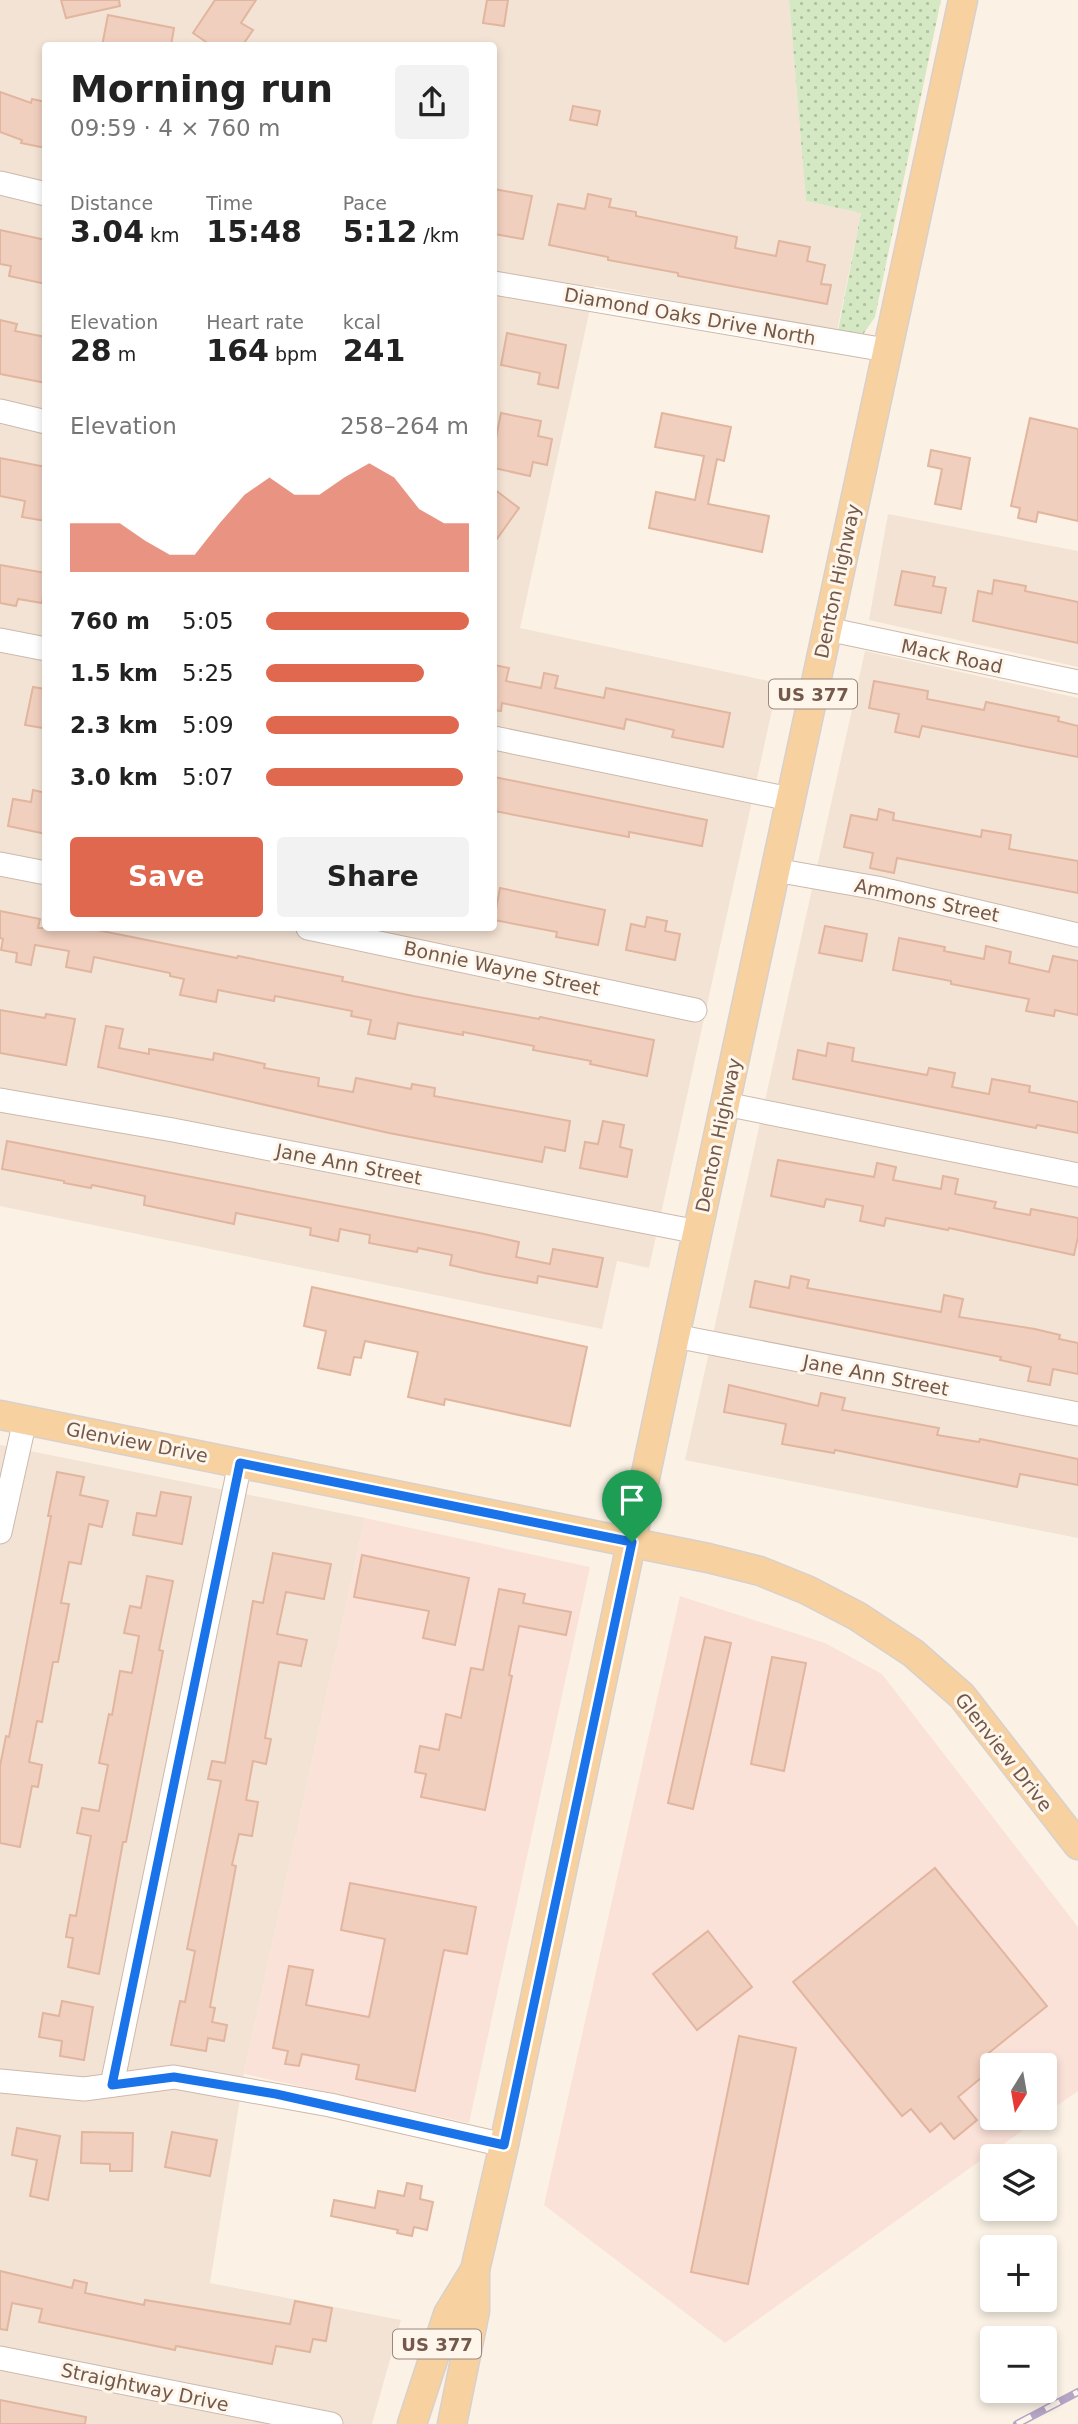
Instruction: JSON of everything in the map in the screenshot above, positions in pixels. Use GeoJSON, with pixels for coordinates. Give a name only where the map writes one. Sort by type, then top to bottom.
{"type":"FeatureCollection","features":[{"type":"Feature","properties":{"kind":"main road","name":"Denton Highway"},"geometry":{"type":"LineString","coordinates":[[452,2424],[475,2311],[475,2270],[963,0]]}},
{"type":"Feature","properties":{"kind":"main road","name":"Glenview Drive"},"geometry":{"type":"LineString","coordinates":[[12,1417],[632,1542],[760,1571],[796,1585],[857,1616],[913,1653],[962,1696],[1078,1845]]}},
{"type":"Feature","properties":{"kind":"main road","name":"Denton Highway"},"geometry":{"type":"LineString","coordinates":[[412,2424],[447,2314],[475,2270]]}},
{"type":"Feature","properties":{"kind":"street"},"geometry":{"type":"LineString","coordinates":[[0,183],[42,193]]}},
{"type":"Feature","properties":{"kind":"street","name":"Diamond Oaks Drive North"},"geometry":{"type":"LineString","coordinates":[[497,284],[886,350]]}},
{"type":"Feature","properties":{"kind":"street"},"geometry":{"type":"LineString","coordinates":[[0,411],[42,421]]}},
{"type":"Feature","properties":{"kind":"street","name":"Mack Road"},"geometry":{"type":"LineString","coordinates":[[827,629],[1078,682]]}},
{"type":"Feature","properties":{"kind":"street"},"geometry":{"type":"LineString","coordinates":[[1,647],[42,649]]}},
{"type":"Feature","properties":{"kind":"street"},"geometry":{"type":"LineString","coordinates":[[497,739],[790,799]]}},
{"type":"Feature","properties":{"kind":"street"},"geometry":{"type":"LineString","coordinates":[[0,864],[42,872]]}},
{"type":"Feature","properties":{"kind":"street","name":"Ammons Street"},"geometry":{"type":"LineString","coordinates":[[775,870],[877,888],[1078,935]]}},
{"type":"Feature","properties":{"kind":"street","name":"Bonnie Wayne Street"},"geometry":{"type":"LineString","coordinates":[[322,931],[695,1010]]}},
{"type":"Feature","properties":{"kind":"street","name":"Jane Ann Street"},"geometry":{"type":"LineString","coordinates":[[0,1100],[173,1130],[698,1232]]}},
{"type":"Feature","properties":{"kind":"street"},"geometry":{"type":"LineString","coordinates":[[725,1104],[1078,1175]]}},
{"type":"Feature","properties":{"kind":"street","name":"Jane Ann Street"},"geometry":{"type":"LineString","coordinates":[[675,1336],[1078,1414]]}},
{"type":"Feature","properties":{"kind":"street"},"geometry":{"type":"LineString","coordinates":[[0,1532],[12,1417]]}},
{"type":"Feature","properties":{"kind":"street"},"geometry":{"type":"LineString","coordinates":[[112,2085],[240,1463]]}},
{"type":"Feature","properties":{"kind":"street"},"geometry":{"type":"LineString","coordinates":[[0,2081],[84,2088],[174,2077],[303,2099],[504,2145]]}},
{"type":"Feature","properties":{"kind":"street","name":"Straightway Drive"},"geometry":{"type":"LineString","coordinates":[[0,2358],[249,2416],[331,2424]]}},
{"type":"Feature","properties":{"kind":"shaded area"},"geometry":{"type":"Polygon","coordinates":[[[0,0],[789,0],[806,201],[861,213],[837,331],[595,286],[520,628],[778,683],[649,1268],[617,1261],[602,1329],[0,1206],[0,0]]]}},
{"type":"Feature","properties":{"kind":"shaded area"},"geometry":{"type":"Polygon","coordinates":[[[888,514],[1078,551],[1078,667],[869,620],[888,514]]]}},
{"type":"Feature","properties":{"kind":"shaded area"},"geometry":{"type":"Polygon","coordinates":[[[865,651],[1078,698],[1078,1538],[685,1460],[865,651]]]}},
{"type":"Feature","properties":{"kind":"shaded area"},"geometry":{"type":"Polygon","coordinates":[[[0,1445],[365,1518],[244,2074],[210,2283],[401,2320],[372,2424],[0,2424],[0,1445]]]}},
{"type":"Feature","properties":{"kind":"shaded area"},"geometry":{"type":"Polygon","coordinates":[[[365,1518],[590,1567],[469,2123],[244,2074],[365,1518]]]}},
{"type":"Feature","properties":{"kind":"shaded area"},"geometry":{"type":"Polygon","coordinates":[[[680,1596],[825,1643],[882,1674],[1078,1927],[1078,2091],[1057,2106],[1057,2053],[980,2053],[980,2130],[1023,2130],[1004,2144],[980,2144],[980,2161],[725,2343],[544,2205],[680,1596]]]}},
{"type":"Feature","properties":{"kind":"green space"},"geometry":{"type":"Polygon","coordinates":[[[789,0],[941,0],[875,317],[862,336],[838,331],[861,213],[806,201],[789,0]]]}},
{"type":"Feature","properties":{"kind":"building"},"geometry":{"type":"Polygon","coordinates":[[[61,0],[119,0],[120,6],[66,18],[61,0]]]}},
{"type":"Feature","properties":{"kind":"building"},"geometry":{"type":"Polygon","coordinates":[[[215,0],[256,0],[241,23],[253,30],[245,42],[206,42],[193,33],[215,0]]]}},
{"type":"Feature","properties":{"kind":"building"},"geometry":{"type":"Polygon","coordinates":[[[487,0],[508,0],[504,26],[483,23],[487,0]]]}},
{"type":"Feature","properties":{"kind":"building"},"geometry":{"type":"Polygon","coordinates":[[[108,15],[174,28],[172,42],[103,42],[108,15]]]}},
{"type":"Feature","properties":{"kind":"building"},"geometry":{"type":"Polygon","coordinates":[[[0,92],[31,103],[32,99],[42,101],[42,147],[21,143],[22,140],[0,132],[0,92]]]}},
{"type":"Feature","properties":{"kind":"building"},"geometry":{"type":"Polygon","coordinates":[[[573,106],[600,111],[597,125],[570,120],[573,106]]]}},
{"type":"Feature","properties":{"kind":"building"},"geometry":{"type":"Polygon","coordinates":[[[497,190],[532,196],[523,239],[497,235],[497,190]]]}},
{"type":"Feature","properties":{"kind":"building"},"geometry":{"type":"Polygon","coordinates":[[[588,194],[611,199],[609,207],[636,212],[636,216],[737,237],[735,248],[776,256],[779,241],[810,247],[807,261],[825,265],[821,284],[831,285],[827,304],[678,276],[678,273],[608,260],[608,257],[549,245],[558,204],[585,209],[588,194]]]}},
{"type":"Feature","properties":{"kind":"building"},"geometry":{"type":"Polygon","coordinates":[[[0,230],[42,239],[42,283],[9,276],[11,266],[0,264],[0,230]]]}},
{"type":"Feature","properties":{"kind":"building"},"geometry":{"type":"Polygon","coordinates":[[[0,320],[17,324],[15,331],[42,336],[42,382],[0,374],[0,320]]]}},
{"type":"Feature","properties":{"kind":"building"},"geometry":{"type":"Polygon","coordinates":[[[507,333],[566,345],[558,388],[538,384],[540,373],[501,365],[507,333]]]}},
{"type":"Feature","properties":{"kind":"building"},"geometry":{"type":"Polygon","coordinates":[[[501,413],[541,421],[538,436],[552,439],[547,465],[533,462],[530,476],[497,469],[497,433],[501,413]]]}},
{"type":"Feature","properties":{"kind":"building"},"geometry":{"type":"Polygon","coordinates":[[[662,413],[731,427],[724,461],[717,459],[708,504],[769,516],[762,552],[649,528],[656,492],[695,500],[704,456],[655,447],[662,413]]]}},
{"type":"Feature","properties":{"kind":"building"},"geometry":{"type":"Polygon","coordinates":[[[1030,418],[1078,429],[1078,521],[1038,512],[1036,522],[1018,518],[1020,508],[1011,506],[1030,418]]]}},
{"type":"Feature","properties":{"kind":"building"},"geometry":{"type":"Polygon","coordinates":[[[931,450],[970,458],[961,509],[935,504],[942,469],[928,466],[931,450]]]}},
{"type":"Feature","properties":{"kind":"building"},"geometry":{"type":"Polygon","coordinates":[[[0,458],[42,466],[42,520],[22,517],[25,501],[0,496],[0,458]]]}},
{"type":"Feature","properties":{"kind":"building"},"geometry":{"type":"Polygon","coordinates":[[[497,491],[519,508],[497,539],[497,491]]]}},
{"type":"Feature","properties":{"kind":"building"},"geometry":{"type":"Polygon","coordinates":[[[0,565],[42,572],[42,603],[18,599],[16,606],[0,603],[0,565]]]}},
{"type":"Feature","properties":{"kind":"building"},"geometry":{"type":"Polygon","coordinates":[[[902,571],[935,577],[933,586],[946,588],[941,613],[895,605],[902,571]]]}},
{"type":"Feature","properties":{"kind":"building"},"geometry":{"type":"Polygon","coordinates":[[[994,580],[1026,586],[1025,591],[1078,602],[1078,643],[973,621],[978,591],[992,594],[994,580]]]}},
{"type":"Feature","properties":{"kind":"building"},"geometry":{"type":"Polygon","coordinates":[[[497,666],[509,668],[506,681],[541,688],[544,673],[558,676],[555,688],[604,698],[606,688],[730,713],[723,747],[672,737],[674,730],[626,719],[624,729],[502,703],[501,711],[497,710],[497,666]]]}},
{"type":"Feature","properties":{"kind":"building"},"geometry":{"type":"Polygon","coordinates":[[[874,681],[928,691],[927,699],[984,710],[986,702],[1059,717],[1058,721],[1078,726],[1078,757],[922,726],[919,737],[895,732],[899,714],[869,708],[874,681]]]}},
{"type":"Feature","properties":{"kind":"building"},"geometry":{"type":"Polygon","coordinates":[[[33,687],[42,688],[42,728],[25,725],[33,687]]]}},
{"type":"Feature","properties":{"kind":"building"},"geometry":{"type":"Polygon","coordinates":[[[497,778],[707,820],[702,846],[629,832],[629,837],[497,812],[497,778]]]}},
{"type":"Feature","properties":{"kind":"building"},"geometry":{"type":"Polygon","coordinates":[[[33,790],[42,792],[42,833],[8,826],[13,799],[31,802],[33,790]]]}},
{"type":"Feature","properties":{"kind":"building"},"geometry":{"type":"Polygon","coordinates":[[[879,809],[894,813],[893,820],[981,837],[982,830],[1011,835],[1009,849],[1078,861],[1078,893],[897,858],[894,873],[870,868],[873,853],[844,847],[851,815],[877,820],[879,809]]]}},
{"type":"Feature","properties":{"kind":"building"},"geometry":{"type":"Polygon","coordinates":[[[500,888],[605,910],[598,945],[556,937],[557,932],[497,921],[500,888]]]}},
{"type":"Feature","properties":{"kind":"building"},"geometry":{"type":"Polygon","coordinates":[[[0,911],[40,919],[38,928],[42,928],[42,931],[102,931],[343,977],[342,981],[413,996],[539,1019],[540,1017],[654,1040],[647,1076],[590,1064],[591,1061],[533,1050],[534,1046],[463,1032],[463,1035],[398,1023],[395,1039],[368,1034],[371,1020],[351,1016],[352,1011],[275,996],[274,1001],[218,990],[216,1002],[180,995],[184,979],[170,976],[170,973],[94,957],[91,972],[66,967],[69,951],[35,945],[31,965],[16,962],[17,953],[1,950],[3,939],[0,938],[0,911]]]}},
{"type":"Feature","properties":{"kind":"building"},"geometry":{"type":"Polygon","coordinates":[[[647,917],[667,921],[665,931],[680,934],[675,960],[626,950],[631,924],[645,927],[647,917]]]}},
{"type":"Feature","properties":{"kind":"building"},"geometry":{"type":"Polygon","coordinates":[[[825,926],[867,934],[862,961],[819,953],[825,926]]]}},
{"type":"Feature","properties":{"kind":"building"},"geometry":{"type":"Polygon","coordinates":[[[899,938],[945,947],[944,951],[984,959],[986,946],[1011,952],[1009,963],[1049,972],[1053,956],[1078,961],[1078,1015],[1055,1010],[1054,1016],[1026,1011],[1029,999],[893,970],[899,938]]]}},
{"type":"Feature","properties":{"kind":"building"},"geometry":{"type":"Polygon","coordinates":[[[0,1010],[45,1018],[46,1014],[75,1019],[66,1065],[0,1053],[0,1010]]]}},
{"type":"Feature","properties":{"kind":"building"},"geometry":{"type":"Polygon","coordinates":[[[106,1026],[123,1029],[119,1048],[149,1054],[149,1049],[213,1060],[214,1053],[265,1064],[264,1068],[319,1078],[318,1086],[353,1092],[356,1078],[411,1089],[412,1084],[435,1088],[434,1096],[570,1121],[565,1151],[545,1147],[542,1162],[389,1133],[98,1067],[106,1026]]]}},
{"type":"Feature","properties":{"kind":"building"},"geometry":{"type":"Polygon","coordinates":[[[828,1043],[854,1048],[852,1061],[927,1075],[929,1068],[955,1073],[952,1087],[989,1094],[992,1079],[1030,1086],[1029,1092],[1078,1102],[1078,1133],[1037,1125],[1036,1128],[793,1079],[798,1050],[826,1056],[828,1043]]]}},
{"type":"Feature","properties":{"kind":"building"},"geometry":{"type":"Polygon","coordinates":[[[603,1121],[624,1125],[620,1147],[632,1150],[627,1177],[580,1168],[585,1142],[598,1144],[603,1121]]]}},
{"type":"Feature","properties":{"kind":"building"},"geometry":{"type":"Polygon","coordinates":[[[7,1141],[484,1234],[519,1242],[516,1257],[550,1264],[553,1249],[603,1258],[597,1287],[538,1276],[537,1283],[484,1273],[450,1265],[452,1255],[369,1243],[370,1235],[340,1229],[338,1241],[310,1235],[311,1228],[236,1213],[234,1224],[144,1205],[145,1196],[92,1185],[91,1188],[64,1183],[2,1169],[7,1141]]]}},
{"type":"Feature","properties":{"kind":"building"},"geometry":{"type":"Polygon","coordinates":[[[778,1160],[874,1177],[877,1163],[896,1167],[893,1180],[941,1189],[943,1176],[958,1179],[955,1194],[996,1202],[994,1208],[1030,1215],[1031,1209],[1078,1218],[1074,1255],[949,1228],[948,1230],[886,1218],[884,1226],[860,1221],[863,1206],[826,1199],[824,1207],[771,1196],[778,1160]]]}},
{"type":"Feature","properties":{"kind":"building"},"geometry":{"type":"Polygon","coordinates":[[[791,1276],[809,1280],[807,1288],[941,1312],[944,1295],[963,1299],[959,1317],[1035,1329],[1078,1343],[1078,1374],[1053,1369],[1050,1385],[1028,1381],[1031,1367],[1000,1360],[1001,1357],[750,1307],[755,1281],[789,1288],[791,1276]]]}},
{"type":"Feature","properties":{"kind":"building"},"geometry":{"type":"Polygon","coordinates":[[[312,1287],[587,1347],[570,1426],[445,1399],[444,1405],[408,1397],[418,1352],[365,1341],[361,1358],[354,1357],[350,1375],[318,1368],[326,1331],[304,1326],[312,1287]]]}},
{"type":"Feature","properties":{"kind":"building"},"geometry":{"type":"Polygon","coordinates":[[[729,1385],[818,1406],[821,1393],[845,1398],[842,1410],[939,1428],[937,1435],[979,1442],[980,1439],[1078,1459],[1078,1485],[1020,1474],[1017,1487],[835,1450],[834,1453],[782,1444],[786,1424],[724,1412],[729,1385]]]}},
{"type":"Feature","properties":{"kind":"building"},"geometry":{"type":"Polygon","coordinates":[[[57,1472],[84,1477],[80,1495],[108,1501],[102,1527],[89,1524],[81,1564],[69,1562],[61,1603],[69,1604],[58,1662],[53,1662],[42,1722],[37,1721],[29,1762],[42,1765],[38,1787],[32,1786],[20,1847],[0,1843],[0,1766],[6,1736],[9,1737],[57,1472]]]}},
{"type":"Feature","properties":{"kind":"building"},"geometry":{"type":"Polygon","coordinates":[[[161,1492],[191,1497],[182,1544],[133,1535],[137,1513],[156,1516],[161,1492]]]}},
{"type":"Feature","properties":{"kind":"building"},"geometry":{"type":"Polygon","coordinates":[[[273,1553],[331,1564],[324,1599],[286,1592],[277,1634],[307,1640],[301,1666],[279,1662],[265,1738],[271,1739],[266,1764],[253,1761],[246,1800],[258,1802],[252,1836],[239,1834],[232,1865],[236,1866],[210,2007],[215,2008],[212,2022],[227,2025],[224,2041],[208,2038],[206,2051],[171,2045],[180,2001],[185,2002],[195,1951],[187,1949],[221,1781],[208,1779],[212,1761],[225,1763],[253,1601],[263,1603],[273,1553]]]}},
{"type":"Feature","properties":{"kind":"building"},"geometry":{"type":"Polygon","coordinates":[[[362,1555],[469,1578],[455,1645],[423,1638],[429,1611],[354,1597],[362,1555]]]}},
{"type":"Feature","properties":{"kind":"building"},"geometry":{"type":"Polygon","coordinates":[[[147,1576],[173,1581],[159,1650],[163,1651],[126,1842],[123,1842],[99,1974],[68,1967],[73,1938],[66,1937],[70,1915],[76,1916],[91,1836],[77,1833],[82,1808],[99,1811],[108,1765],[99,1763],[109,1714],[112,1715],[120,1671],[132,1673],[139,1636],[124,1633],[130,1606],[141,1608],[147,1576]]]}},
{"type":"Feature","properties":{"kind":"building"},"geometry":{"type":"Polygon","coordinates":[[[499,1589],[525,1594],[523,1603],[571,1612],[566,1635],[519,1626],[509,1675],[512,1676],[485,1810],[421,1797],[426,1774],[415,1772],[420,1746],[439,1750],[446,1714],[461,1718],[471,1668],[483,1670],[499,1589]]]}},
{"type":"Feature","properties":{"kind":"building"},"geometry":{"type":"Polygon","coordinates":[[[705,1637],[731,1643],[693,1809],[668,1803],[705,1637]]]}},
{"type":"Feature","properties":{"kind":"building"},"geometry":{"type":"Polygon","coordinates":[[[772,1657],[806,1663],[784,1771],[751,1764],[772,1657]]]}},
{"type":"Feature","properties":{"kind":"building"},"geometry":{"type":"Polygon","coordinates":[[[935,1868],[1047,2006],[989,2053],[980,2053],[980,2079],[958,2097],[977,2120],[954,2139],[941,2123],[930,2132],[911,2109],[902,2116],[793,1982],[935,1868]]]}},
{"type":"Feature","properties":{"kind":"building"},"geometry":{"type":"Polygon","coordinates":[[[350,1883],[476,1907],[467,1954],[444,1950],[415,2091],[356,2079],[359,2065],[302,2054],[299,2066],[285,2064],[288,2051],[273,2048],[289,1966],[313,1970],[306,2005],[369,2017],[385,1939],[341,1930],[350,1883]]]}},
{"type":"Feature","properties":{"kind":"building"},"geometry":{"type":"Polygon","coordinates":[[[708,1931],[752,1987],[697,2030],[653,1974],[708,1931]]]}},
{"type":"Feature","properties":{"kind":"building"},"geometry":{"type":"Polygon","coordinates":[[[62,2001],[93,2007],[84,2060],[60,2056],[62,2041],[39,2037],[43,2013],[59,2016],[62,2001]]]}},
{"type":"Feature","properties":{"kind":"building"},"geometry":{"type":"Polygon","coordinates":[[[739,2036],[796,2048],[748,2284],[691,2272],[739,2036]]]}},
{"type":"Feature","properties":{"kind":"building"},"geometry":{"type":"Polygon","coordinates":[[[17,2128],[60,2136],[48,2200],[30,2196],[37,2160],[12,2155],[17,2128]]]}},
{"type":"Feature","properties":{"kind":"building"},"geometry":{"type":"Polygon","coordinates":[[[82,2132],[133,2133],[132,2171],[110,2171],[110,2164],[81,2163],[82,2132]]]}},
{"type":"Feature","properties":{"kind":"building"},"geometry":{"type":"Polygon","coordinates":[[[172,2132],[217,2140],[210,2176],[165,2167],[172,2132]]]}},
{"type":"Feature","properties":{"kind":"building"},"geometry":{"type":"Polygon","coordinates":[[[407,2183],[422,2186],[420,2199],[433,2202],[427,2230],[414,2227],[412,2236],[397,2233],[398,2230],[331,2216],[334,2200],[375,2208],[378,2191],[404,2196],[407,2183]]]}},
{"type":"Feature","properties":{"kind":"building"},"geometry":{"type":"Polygon","coordinates":[[[0,2271],[72,2288],[74,2280],[87,2283],[85,2293],[144,2305],[145,2300],[290,2324],[295,2301],[332,2308],[326,2341],[313,2339],[310,2352],[276,2346],[272,2364],[176,2346],[175,2350],[39,2322],[42,2309],[12,2303],[7,2330],[0,2329],[0,2271]]]}},
{"type":"Feature","properties":{"kind":"building"},"geometry":{"type":"Polygon","coordinates":[[[0,2400],[86,2417],[85,2424],[0,2424],[0,2400]]]}},
{"type":"Feature","properties":{"kind":"railway"},"geometry":{"type":"LineString","coordinates":[[1017,2424],[1078,2392]]}},
{"type":"Feature","properties":{"kind":"route"},"geometry":{"type":"LineString","coordinates":[[240,1463],[632,1542],[504,2145],[330,2105],[174,2077],[112,2085],[240,1463]]}}]}
